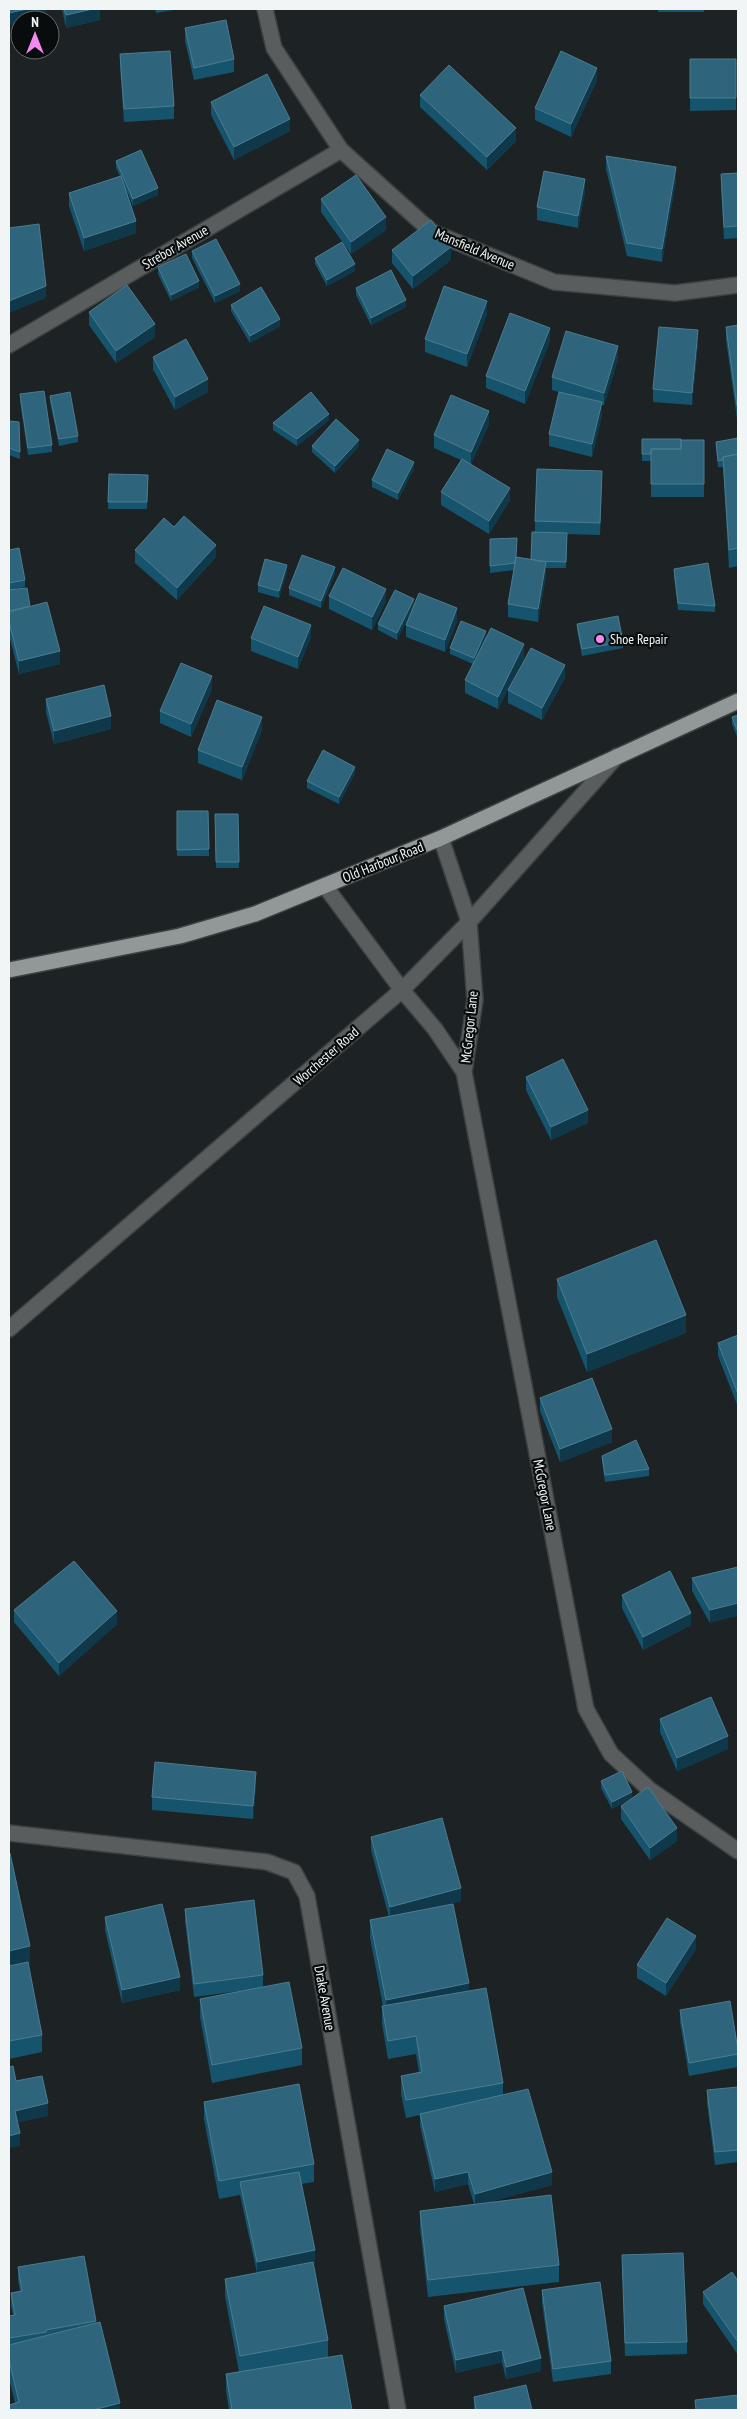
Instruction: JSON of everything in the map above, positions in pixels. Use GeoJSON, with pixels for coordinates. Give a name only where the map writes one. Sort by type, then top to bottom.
{"type":"FeatureCollection","features":[{"type":"Feature","properties":{"kind":"main road","name":"Old Harbour Road"},"geometry":{"type":"LineString","coordinates":[[9,970],[180,936],[255,914],[441,838],[738,700]]}},
{"type":"Feature","properties":{"kind":"street","name":"Mansfield Avenue"},"geometry":{"type":"LineString","coordinates":[[265,9],[274,48],[341,150],[432,232],[554,282],[674,293],[738,285]]}},
{"type":"Feature","properties":{"kind":"street","name":"Strebor Avenue"},"geometry":{"type":"LineString","coordinates":[[9,345],[341,150]]}},
{"type":"Feature","properties":{"kind":"street","name":"Worchester Road"},"geometry":{"type":"LineString","coordinates":[[9,1329],[402,990],[469,922],[617,756]]}},
{"type":"Feature","properties":{"kind":"street","name":"McGregor Lane"},"geometry":{"type":"LineString","coordinates":[[441,838],[469,922],[475,1000],[464,1072],[586,1709],[611,1754],[650,1790],[738,1851]]}},
{"type":"Feature","properties":{"kind":"street","name":"McGregor Lane"},"geometry":{"type":"LineString","coordinates":[[325,886],[402,990],[435,1029],[464,1072]]}},
{"type":"Feature","properties":{"kind":"street","name":"Drake Avenue"},"geometry":{"type":"LineString","coordinates":[[9,1833],[267,1862],[294,1872],[307,1896],[398,2410]]}},
{"type":"Feature","properties":{"kind":"building"},"geometry":{"type":"Polygon","coordinates":[[[9,9],[27,9],[10,10],[9,13],[9,9]]]}},
{"type":"Feature","properties":{"kind":"building"},"geometry":{"type":"Polygon","coordinates":[[[64,9],[93,9],[66,15],[64,9]]]}},
{"type":"Feature","properties":{"kind":"building"},"geometry":{"type":"Polygon","coordinates":[[[226,20],[234,59],[194,68],[185,28],[226,20]]]}},
{"type":"Feature","properties":{"kind":"building"},"geometry":{"type":"Polygon","coordinates":[[[170,51],[174,106],[124,109],[120,54],[170,51]]]}},
{"type":"Feature","properties":{"kind":"building"},"geometry":{"type":"Polygon","coordinates":[[[561,51],[597,68],[571,124],[535,108],[561,51]]]}},
{"type":"Feature","properties":{"kind":"building"},"geometry":{"type":"Polygon","coordinates":[[[690,59],[736,59],[736,98],[690,98],[690,59]]]}},
{"type":"Feature","properties":{"kind":"building"},"geometry":{"type":"Polygon","coordinates":[[[449,65],[516,128],[487,157],[420,95],[449,65]]]}},
{"type":"Feature","properties":{"kind":"building"},"geometry":{"type":"Polygon","coordinates":[[[267,74],[290,119],[234,147],[211,102],[267,74]]]}},
{"type":"Feature","properties":{"kind":"building"},"geometry":{"type":"Polygon","coordinates":[[[141,150],[158,188],[133,199],[116,161],[141,150]]]}},
{"type":"Feature","properties":{"kind":"building"},"geometry":{"type":"Polygon","coordinates":[[[606,156],[676,167],[662,249],[627,243],[606,156]]]}},
{"type":"Feature","properties":{"kind":"building"},"geometry":{"type":"Polygon","coordinates":[[[544,171],[585,179],[578,216],[537,207],[544,171]]]}},
{"type":"Feature","properties":{"kind":"building"},"geometry":{"type":"Polygon","coordinates":[[[738,173],[738,226],[724,227],[721,174],[738,173]]]}},
{"type":"Feature","properties":{"kind":"building"},"geometry":{"type":"Polygon","coordinates":[[[356,175],[386,217],[351,242],[321,199],[356,175]]]}},
{"type":"Feature","properties":{"kind":"building"},"geometry":{"type":"Polygon","coordinates":[[[121,176],[136,221],[84,238],[69,193],[121,176]]]}},
{"type":"Feature","properties":{"kind":"building"},"geometry":{"type":"Polygon","coordinates":[[[431,220],[451,247],[413,276],[392,250],[431,220]]]}},
{"type":"Feature","properties":{"kind":"building"},"geometry":{"type":"Polygon","coordinates":[[[39,224],[46,286],[9,301],[9,228],[39,224]]]}},
{"type":"Feature","properties":{"kind":"building"},"geometry":{"type":"Polygon","coordinates":[[[216,239],[240,284],[215,296],[192,251],[216,239]]]}},
{"type":"Feature","properties":{"kind":"building"},"geometry":{"type":"Polygon","coordinates":[[[342,242],[355,264],[327,280],[315,258],[342,242]]]}},
{"type":"Feature","properties":{"kind":"building"},"geometry":{"type":"Polygon","coordinates":[[[186,254],[199,281],[171,295],[158,267],[186,254]]]}},
{"type":"Feature","properties":{"kind":"building"},"geometry":{"type":"Polygon","coordinates":[[[391,270],[406,300],[371,318],[356,288],[391,270]]]}},
{"type":"Feature","properties":{"kind":"building"},"geometry":{"type":"Polygon","coordinates":[[[127,285],[155,324],[116,351],[89,312],[127,285]]]}},
{"type":"Feature","properties":{"kind":"building"},"geometry":{"type":"Polygon","coordinates":[[[444,286],[487,301],[467,354],[425,339],[444,286]]]}},
{"type":"Feature","properties":{"kind":"building"},"geometry":{"type":"Polygon","coordinates":[[[261,287],[280,319],[250,336],[231,305],[261,287]]]}},
{"type":"Feature","properties":{"kind":"building"},"geometry":{"type":"Polygon","coordinates":[[[510,313],[550,328],[525,391],[486,376],[510,313]]]}},
{"type":"Feature","properties":{"kind":"building"},"geometry":{"type":"Polygon","coordinates":[[[738,325],[738,406],[737,406],[726,327],[738,325]]]}},
{"type":"Feature","properties":{"kind":"building"},"geometry":{"type":"Polygon","coordinates":[[[659,327],[698,330],[692,393],[653,389],[659,327]]]}},
{"type":"Feature","properties":{"kind":"building"},"geometry":{"type":"Polygon","coordinates":[[[566,331],[618,346],[604,393],[552,377],[566,331]]]}},
{"type":"Feature","properties":{"kind":"building"},"geometry":{"type":"Polygon","coordinates":[[[186,339],[208,379],[175,397],[153,357],[186,339]]]}},
{"type":"Feature","properties":{"kind":"building"},"geometry":{"type":"Polygon","coordinates":[[[44,391],[52,445],[28,448],[20,394],[44,391]]]}},
{"type":"Feature","properties":{"kind":"building"},"geometry":{"type":"Polygon","coordinates":[[[70,392],[78,436],[59,439],[50,396],[70,392]]]}},
{"type":"Feature","properties":{"kind":"building"},"geometry":{"type":"Polygon","coordinates":[[[311,392],[329,414],[297,439],[273,423],[311,392]]]}},
{"type":"Feature","properties":{"kind":"building"},"geometry":{"type":"Polygon","coordinates":[[[559,392],[602,402],[592,444],[549,434],[559,392]]]}},
{"type":"Feature","properties":{"kind":"building"},"geometry":{"type":"Polygon","coordinates":[[[451,395],[489,411],[471,452],[434,435],[451,395]]]}},
{"type":"Feature","properties":{"kind":"building"},"geometry":{"type":"Polygon","coordinates":[[[336,419],[359,440],[335,466],[312,446],[336,419]]]}},
{"type":"Feature","properties":{"kind":"building"},"geometry":{"type":"Polygon","coordinates":[[[9,421],[19,422],[20,452],[9,448],[9,421]]]}},
{"type":"Feature","properties":{"kind":"building"},"geometry":{"type":"Polygon","coordinates":[[[738,438],[738,454],[723,457],[723,460],[718,461],[716,442],[738,438]]]}},
{"type":"Feature","properties":{"kind":"building"},"geometry":{"type":"Polygon","coordinates":[[[642,439],[681,439],[681,449],[651,449],[651,454],[642,454],[642,439]]]}},
{"type":"Feature","properties":{"kind":"building"},"geometry":{"type":"Polygon","coordinates":[[[681,440],[704,440],[704,484],[651,484],[651,449],[681,449],[681,440]]]}},
{"type":"Feature","properties":{"kind":"building"},"geometry":{"type":"Polygon","coordinates":[[[387,449],[414,462],[398,493],[372,480],[387,449]]]}},
{"type":"Feature","properties":{"kind":"building"},"geometry":{"type":"Polygon","coordinates":[[[738,454],[738,548],[729,550],[723,457],[738,454]]]}},
{"type":"Feature","properties":{"kind":"building"},"geometry":{"type":"Polygon","coordinates":[[[462,459],[510,488],[489,521],[441,492],[462,459]]]}},
{"type":"Feature","properties":{"kind":"building"},"geometry":{"type":"Polygon","coordinates":[[[537,469],[602,471],[600,523],[535,521],[537,469]]]}},
{"type":"Feature","properties":{"kind":"building"},"geometry":{"type":"Polygon","coordinates":[[[109,474],[148,475],[147,502],[108,502],[109,474]]]}},
{"type":"Feature","properties":{"kind":"building"},"geometry":{"type":"Polygon","coordinates":[[[184,516],[216,545],[177,588],[135,550],[164,518],[174,527],[184,516]]]}},
{"type":"Feature","properties":{"kind":"building"},"geometry":{"type":"Polygon","coordinates":[[[532,532],[567,533],[566,562],[531,559],[532,532]]]}},
{"type":"Feature","properties":{"kind":"building"},"geometry":{"type":"Polygon","coordinates":[[[517,538],[515,563],[490,566],[490,539],[517,538]]]}},
{"type":"Feature","properties":{"kind":"building"},"geometry":{"type":"Polygon","coordinates":[[[19,548],[25,580],[9,583],[9,550],[19,548]]]}},
{"type":"Feature","properties":{"kind":"building"},"geometry":{"type":"Polygon","coordinates":[[[302,555],[335,567],[321,601],[289,588],[302,555]]]}},
{"type":"Feature","properties":{"kind":"building"},"geometry":{"type":"Polygon","coordinates":[[[516,557],[546,562],[538,609],[508,604],[516,557]]]}},
{"type":"Feature","properties":{"kind":"building"},"geometry":{"type":"Polygon","coordinates":[[[265,559],[287,565],[279,591],[258,585],[265,559]]]}},
{"type":"Feature","properties":{"kind":"building"},"geometry":{"type":"Polygon","coordinates":[[[708,563],[715,606],[678,603],[674,569],[708,563]]]}},
{"type":"Feature","properties":{"kind":"building"},"geometry":{"type":"Polygon","coordinates":[[[343,568],[386,589],[372,617],[329,596],[343,568]]]}},
{"type":"Feature","properties":{"kind":"building"},"geometry":{"type":"Polygon","coordinates":[[[27,588],[30,606],[9,611],[9,590],[27,588]]]}},
{"type":"Feature","properties":{"kind":"building"},"geometry":{"type":"Polygon","coordinates":[[[395,590],[414,599],[397,633],[378,624],[395,590]]]}},
{"type":"Feature","properties":{"kind":"building"},"geometry":{"type":"Polygon","coordinates":[[[419,593],[457,608],[445,640],[406,625],[419,593]]]}},
{"type":"Feature","properties":{"kind":"building"},"geometry":{"type":"Polygon","coordinates":[[[47,602],[60,651],[19,661],[9,622],[9,612],[47,602]]]}},
{"type":"Feature","properties":{"kind":"building"},"geometry":{"type":"Polygon","coordinates":[[[264,606],[311,625],[298,657],[251,638],[264,606]]]}},
{"type":"Feature","properties":{"kind":"building","name":"Shoe Repair"},"geometry":{"type":"Polygon","coordinates":[[[618,616],[623,642],[582,649],[577,624],[618,616]]]}},
{"type":"Feature","properties":{"kind":"building"},"geometry":{"type":"Polygon","coordinates":[[[461,621],[486,631],[474,658],[450,648],[461,621]]]}},
{"type":"Feature","properties":{"kind":"building"},"geometry":{"type":"Polygon","coordinates":[[[491,628],[524,644],[498,697],[465,680],[491,628]]]}},
{"type":"Feature","properties":{"kind":"building"},"geometry":{"type":"Polygon","coordinates":[[[531,648],[565,665],[542,708],[508,690],[531,648]]]}},
{"type":"Feature","properties":{"kind":"building"},"geometry":{"type":"Polygon","coordinates":[[[181,663],[212,676],[191,724],[160,711],[181,663]]]}},
{"type":"Feature","properties":{"kind":"building"},"geometry":{"type":"Polygon","coordinates":[[[104,685],[111,716],[54,731],[46,699],[104,685]]]}},
{"type":"Feature","properties":{"kind":"building"},"geometry":{"type":"Polygon","coordinates":[[[217,700],[262,717],[242,767],[198,750],[217,700]]]}},
{"type":"Feature","properties":{"kind":"building"},"geometry":{"type":"Polygon","coordinates":[[[738,715],[738,732],[732,717],[738,715]]]}},
{"type":"Feature","properties":{"kind":"building"},"geometry":{"type":"Polygon","coordinates":[[[323,750],[355,767],[339,797],[307,781],[323,750]]]}},
{"type":"Feature","properties":{"kind":"building"},"geometry":{"type":"Polygon","coordinates":[[[177,811],[208,811],[209,849],[177,850],[177,811]]]}},
{"type":"Feature","properties":{"kind":"building"},"geometry":{"type":"Polygon","coordinates":[[[215,814],[238,814],[239,862],[216,862],[215,814]]]}},
{"type":"Feature","properties":{"kind":"building"},"geometry":{"type":"Polygon","coordinates":[[[563,1059],[588,1110],[551,1127],[526,1077],[563,1059]]]}},
{"type":"Feature","properties":{"kind":"building"},"geometry":{"type":"Polygon","coordinates":[[[656,1240],[686,1315],[587,1354],[557,1279],[656,1240]]]}},
{"type":"Feature","properties":{"kind":"building"},"geometry":{"type":"Polygon","coordinates":[[[738,1335],[738,1394],[718,1343],[738,1335]]]}},
{"type":"Feature","properties":{"kind":"building"},"geometry":{"type":"Polygon","coordinates":[[[592,1378],[612,1429],[560,1449],[540,1398],[592,1378]]]}},
{"type":"Feature","properties":{"kind":"building"},"geometry":{"type":"Polygon","coordinates":[[[636,1440],[649,1469],[605,1475],[602,1456],[636,1440]]]}},
{"type":"Feature","properties":{"kind":"building"},"geometry":{"type":"Polygon","coordinates":[[[74,1561],[117,1611],[59,1663],[14,1610],[74,1561]]]}},
{"type":"Feature","properties":{"kind":"building"},"geometry":{"type":"Polygon","coordinates":[[[738,1567],[738,1603],[710,1610],[692,1578],[738,1567]]]}},
{"type":"Feature","properties":{"kind":"building"},"geometry":{"type":"Polygon","coordinates":[[[670,1571],[691,1613],[643,1637],[622,1595],[670,1571]]]}},
{"type":"Feature","properties":{"kind":"building"},"geometry":{"type":"Polygon","coordinates":[[[711,1697],[728,1736],[677,1758],[660,1719],[711,1697]]]}},
{"type":"Feature","properties":{"kind":"building"},"geometry":{"type":"Polygon","coordinates":[[[155,1762],[256,1772],[253,1806],[152,1797],[155,1762]]]}},
{"type":"Feature","properties":{"kind":"building"},"geometry":{"type":"Polygon","coordinates":[[[622,1771],[632,1792],[612,1802],[601,1781],[622,1771]]]}},
{"type":"Feature","properties":{"kind":"building"},"geometry":{"type":"Polygon","coordinates":[[[648,1787],[677,1828],[650,1848],[621,1806],[648,1787]]]}},
{"type":"Feature","properties":{"kind":"building"},"geometry":{"type":"Polygon","coordinates":[[[442,1818],[461,1888],[390,1907],[371,1837],[442,1818]]]}},
{"type":"Feature","properties":{"kind":"building"},"geometry":{"type":"Polygon","coordinates":[[[9,1853],[30,1946],[9,1951],[9,1853]]]}},
{"type":"Feature","properties":{"kind":"building"},"geometry":{"type":"Polygon","coordinates":[[[254,1900],[263,1975],[194,1984],[185,1909],[254,1900]]]}},
{"type":"Feature","properties":{"kind":"building"},"geometry":{"type":"Polygon","coordinates":[[[162,1904],[180,1977],[122,1990],[105,1917],[162,1904]]]}},
{"type":"Feature","properties":{"kind":"building"},"geometry":{"type":"Polygon","coordinates":[[[453,1904],[469,1983],[386,2000],[370,1920],[453,1904]]]}},
{"type":"Feature","properties":{"kind":"building"},"geometry":{"type":"Polygon","coordinates":[[[667,1918],[696,1936],[666,1983],[637,1965],[667,1918]]]}},
{"type":"Feature","properties":{"kind":"building"},"geometry":{"type":"Polygon","coordinates":[[[28,1962],[42,2035],[9,2041],[9,1966],[28,1962]]]}},
{"type":"Feature","properties":{"kind":"building"},"geometry":{"type":"Polygon","coordinates":[[[289,1982],[302,2048],[212,2065],[200,1999],[289,1982]]]}},
{"type":"Feature","properties":{"kind":"building"},"geometry":{"type":"Polygon","coordinates":[[[486,1988],[503,2083],[406,2100],[401,2076],[422,2072],[416,2036],[388,2041],[382,2006],[486,1988]]]}},
{"type":"Feature","properties":{"kind":"building"},"geometry":{"type":"Polygon","coordinates":[[[730,2001],[738,2054],[689,2063],[680,2010],[730,2001]]]}},
{"type":"Feature","properties":{"kind":"building"},"geometry":{"type":"Polygon","coordinates":[[[13,2066],[16,2081],[42,2076],[48,2103],[15,2111],[20,2133],[9,2136],[9,2067],[13,2066]]]}},
{"type":"Feature","properties":{"kind":"building"},"geometry":{"type":"Polygon","coordinates":[[[299,2084],[314,2164],[219,2181],[204,2102],[299,2084]]]}},
{"type":"Feature","properties":{"kind":"building"},"geometry":{"type":"Polygon","coordinates":[[[738,2087],[738,2150],[715,2152],[707,2090],[738,2087]]]}},
{"type":"Feature","properties":{"kind":"building"},"geometry":{"type":"Polygon","coordinates":[[[528,2089],[552,2172],[475,2194],[468,2172],[435,2179],[420,2114],[528,2089]]]}},
{"type":"Feature","properties":{"kind":"building"},"geometry":{"type":"Polygon","coordinates":[[[299,2172],[315,2250],[257,2262],[240,2182],[299,2172]]]}},
{"type":"Feature","properties":{"kind":"building"},"geometry":{"type":"Polygon","coordinates":[[[551,2195],[559,2265],[428,2280],[420,2211],[551,2195]]]}},
{"type":"Feature","properties":{"kind":"building"},"geometry":{"type":"Polygon","coordinates":[[[683,2253],[687,2342],[625,2343],[622,2255],[683,2253]]]}},
{"type":"Feature","properties":{"kind":"building"},"geometry":{"type":"Polygon","coordinates":[[[84,2256],[96,2321],[9,2338],[9,2316],[15,2315],[11,2293],[22,2291],[18,2267],[84,2256]]]}},
{"type":"Feature","properties":{"kind":"building"},"geometry":{"type":"Polygon","coordinates":[[[313,2262],[328,2340],[240,2356],[225,2279],[313,2262]]]}},
{"type":"Feature","properties":{"kind":"building"},"geometry":{"type":"Polygon","coordinates":[[[732,2272],[738,2281],[738,2342],[703,2292],[732,2272]]]}},
{"type":"Feature","properties":{"kind":"building"},"geometry":{"type":"Polygon","coordinates":[[[600,2282],[611,2361],[553,2369],[542,2290],[600,2282]]]}},
{"type":"Feature","properties":{"kind":"building"},"geometry":{"type":"Polygon","coordinates":[[[523,2288],[541,2358],[506,2367],[502,2350],[456,2360],[444,2306],[523,2288]]]}},
{"type":"Feature","properties":{"kind":"building"},"geometry":{"type":"Polygon","coordinates":[[[100,2322],[120,2403],[93,2410],[9,2410],[9,2405],[19,2402],[9,2360],[9,2345],[100,2322]]]}},
{"type":"Feature","properties":{"kind":"building"},"geometry":{"type":"Polygon","coordinates":[[[342,2355],[352,2410],[232,2410],[226,2374],[342,2355]]]}},
{"type":"Feature","properties":{"kind":"building"},"geometry":{"type":"Polygon","coordinates":[[[526,2385],[532,2410],[476,2410],[474,2397],[526,2385]]]}},
{"type":"Feature","properties":{"kind":"building"},"geometry":{"type":"Polygon","coordinates":[[[738,2395],[738,2410],[696,2410],[695,2400],[738,2395]]]}},
{"type":"Feature","properties":{"kind":"place","name":"Shoe Repair"},"geometry":{"type":"Point","coordinates":[600,639]}}]}
